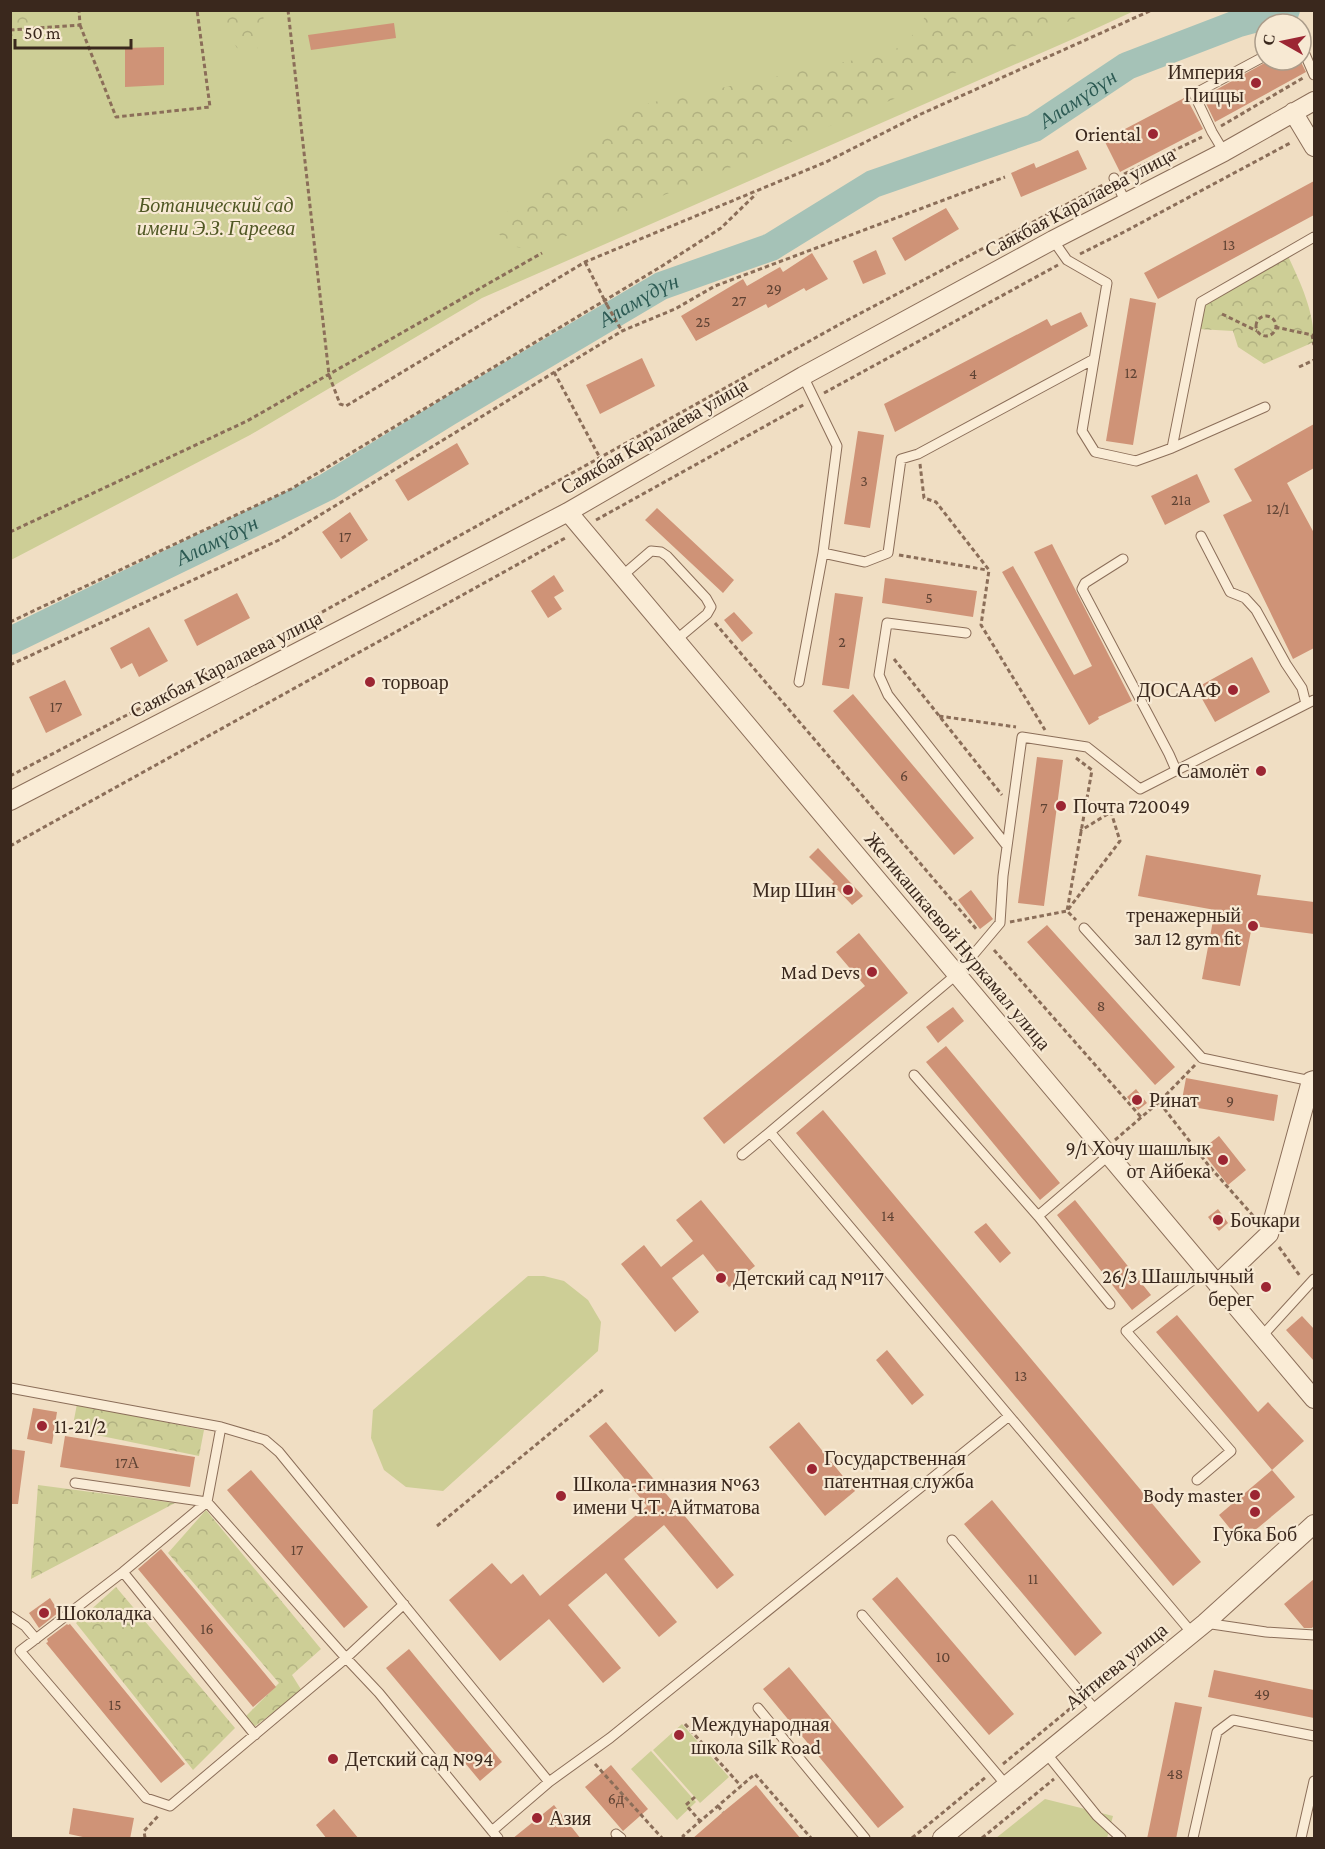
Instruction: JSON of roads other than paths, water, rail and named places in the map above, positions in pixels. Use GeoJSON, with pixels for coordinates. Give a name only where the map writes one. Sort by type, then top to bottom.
{"type":"FeatureCollection","features":[{"type":"Feature","properties":{"kind":"street","name":"Саякбая Каралаева улица"},"geometry":{"type":"LineString","coordinates":[[10,801],[568,512],[803,376],[1053,240],[1224,152],[1314,101]]}},
{"type":"Feature","properties":{"kind":"street"},"geometry":{"type":"LineString","coordinates":[[1293,112],[1314,147]]}},
{"type":"Feature","properties":{"kind":"street","name":"Жетикашкаевой Нуркамал улица"},"geometry":{"type":"LineString","coordinates":[[568,512],[1314,1399]]}},
{"type":"Feature","properties":{"kind":"street"},"geometry":{"type":"LineString","coordinates":[[1212,1277],[1269,1234],[1313,1081]]}},
{"type":"Feature","properties":{"kind":"street","name":"Айтиева улица"},"geometry":{"type":"LineString","coordinates":[[942,1839],[1199,1628],[1314,1524]]}},
{"type":"Feature","properties":{"kind":"lane"},"geometry":{"type":"LineString","coordinates":[[1224,152],[1194,94],[1253,62]]}},
{"type":"Feature","properties":{"kind":"lane"},"geometry":{"type":"LineString","coordinates":[[1114,178],[1126,203]]}},
{"type":"Feature","properties":{"kind":"lane"},"geometry":{"type":"LineString","coordinates":[[1172,448],[1201,302],[1314,237]]}},
{"type":"Feature","properties":{"kind":"lane"},"geometry":{"type":"LineString","coordinates":[[1053,240],[1067,260],[1107,283],[1082,431],[1095,452],[1136,461],[1172,448],[1264,407]]}},
{"type":"Feature","properties":{"kind":"lane"},"geometry":{"type":"LineString","coordinates":[[823,553],[865,562],[888,553],[901,459],[918,454],[1094,359]]}},
{"type":"Feature","properties":{"kind":"lane"},"geometry":{"type":"LineString","coordinates":[[799,682],[823,553],[837,446],[803,376]]}},
{"type":"Feature","properties":{"kind":"lane"},"geometry":{"type":"LineString","coordinates":[[742,1155],[957,974],[1000,923],[1007,846],[1022,737],[1087,747],[1140,789],[1310,702],[1286,664],[1257,610],[1245,598],[1230,592],[1201,536]]}},
{"type":"Feature","properties":{"kind":"lane"},"geometry":{"type":"LineString","coordinates":[[622,576],[651,551],[661,552],[706,598],[711,607],[708,614],[676,640]]}},
{"type":"Feature","properties":{"kind":"lane"},"geometry":{"type":"LineString","coordinates":[[1123,559],[1084,583],[1082,589],[1176,770]]}},
{"type":"Feature","properties":{"kind":"lane"},"geometry":{"type":"LineString","coordinates":[[966,633],[887,623],[879,675],[888,695],[1007,846]]}},
{"type":"Feature","properties":{"kind":"lane"},"geometry":{"type":"LineString","coordinates":[[1084,928],[1202,1058],[1313,1081]]}},
{"type":"Feature","properties":{"kind":"lane"},"geometry":{"type":"LineString","coordinates":[[914,1075],[1038,1216],[1110,1304]]}},
{"type":"Feature","properties":{"kind":"lane"},"geometry":{"type":"LineString","coordinates":[[770,1132],[1009,1416],[1199,1628],[1314,1635]]}},
{"type":"Feature","properties":{"kind":"lane"},"geometry":{"type":"LineString","coordinates":[[1038,1216],[1106,1152]]}},
{"type":"Feature","properties":{"kind":"lane"},"geometry":{"type":"LineString","coordinates":[[1197,1480],[1231,1450],[1126,1331],[1212,1277]]}},
{"type":"Feature","properties":{"kind":"lane"},"geometry":{"type":"LineString","coordinates":[[1262,1336],[1311,1282]]}},
{"type":"Feature","properties":{"kind":"lane"},"geometry":{"type":"LineString","coordinates":[[10,1388],[221,1427],[265,1440],[279,1452],[549,1782]]}},
{"type":"Feature","properties":{"kind":"lane"},"geometry":{"type":"LineString","coordinates":[[75,1483],[207,1502],[379,1693],[495,1835],[549,1782],[610,1738],[1009,1416]]}},
{"type":"Feature","properties":{"kind":"lane"},"geometry":{"type":"LineString","coordinates":[[221,1427],[207,1502],[123,1572],[20,1651],[146,1798],[170,1806],[346,1658],[404,1604]]}},
{"type":"Feature","properties":{"kind":"lane"},"geometry":{"type":"LineString","coordinates":[[952,1540],[1096,1712]]}},
{"type":"Feature","properties":{"kind":"lane"},"geometry":{"type":"LineString","coordinates":[[123,1572],[255,1735]]}},
{"type":"Feature","properties":{"kind":"lane"},"geometry":{"type":"LineString","coordinates":[[861,1615],[1006,1786]]}},
{"type":"Feature","properties":{"kind":"lane"},"geometry":{"type":"LineString","coordinates":[[10,1616],[25,1626],[36,1640]]}},
{"type":"Feature","properties":{"kind":"lane"},"geometry":{"type":"LineString","coordinates":[[758,1708],[866,1839]]}},
{"type":"Feature","properties":{"kind":"lane"},"geometry":{"type":"LineString","coordinates":[[1193,1839],[1217,1732],[1233,1720],[1314,1736]]}},
{"type":"Feature","properties":{"kind":"lane"},"geometry":{"type":"LineString","coordinates":[[1046,1753],[1097,1816],[1121,1839]]}},
{"type":"Feature","properties":{"kind":"lane"},"geometry":{"type":"LineString","coordinates":[[1302,1839],[1314,1781]]}},
{"type":"Feature","properties":{"kind":"waterway","name":"Аламүдүн"},"geometry":{"type":"LineString","coordinates":[[10,641],[327,487],[448,412],[661,286],[771,247],[873,184],[1034,128],[1127,66],[1239,23],[1286,10]]}},
{"type":"Feature","properties":{"kind":"place","name":"Империя Пиццы"},"geometry":{"type":"Point","coordinates":[1256,83]}},
{"type":"Feature","properties":{"kind":"place","name":"Oriental"},"geometry":{"type":"Point","coordinates":[1153,134]}},
{"type":"Feature","properties":{"kind":"place","name":"торвоар"},"geometry":{"type":"Point","coordinates":[370,682]}},
{"type":"Feature","properties":{"kind":"place","name":"ДОСААФ"},"geometry":{"type":"Point","coordinates":[1233,690]}},
{"type":"Feature","properties":{"kind":"place","name":"Самолёт"},"geometry":{"type":"Point","coordinates":[1261,771]}},
{"type":"Feature","properties":{"kind":"place","name":"Почта 720049"},"geometry":{"type":"Point","coordinates":[1061,806]}},
{"type":"Feature","properties":{"kind":"place","name":"Мир Шин"},"geometry":{"type":"Point","coordinates":[848,890]}},
{"type":"Feature","properties":{"kind":"place","name":"тренажерный зал 12 gym fit"},"geometry":{"type":"Point","coordinates":[1253,926]}},
{"type":"Feature","properties":{"kind":"place","name":"Mad Devs"},"geometry":{"type":"Point","coordinates":[872,972]}},
{"type":"Feature","properties":{"kind":"place","name":"Ринат"},"geometry":{"type":"Point","coordinates":[1137,1100]}},
{"type":"Feature","properties":{"kind":"place","name":"9/1 Хочу шашлык от Айбека"},"geometry":{"type":"Point","coordinates":[1223,1160]}},
{"type":"Feature","properties":{"kind":"place","name":"Бочкари"},"geometry":{"type":"Point","coordinates":[1218,1220]}},
{"type":"Feature","properties":{"kind":"place","name":"Детский сад №117"},"geometry":{"type":"Point","coordinates":[721,1278]}},
{"type":"Feature","properties":{"kind":"place","name":"26/3 Шашлычный берег"},"geometry":{"type":"Point","coordinates":[1266,1287]}},
{"type":"Feature","properties":{"kind":"place","name":"11-21/2"},"geometry":{"type":"Point","coordinates":[42,1426]}},
{"type":"Feature","properties":{"kind":"place","name":"Государственная патентная служба"},"geometry":{"type":"Point","coordinates":[812,1469]}},
{"type":"Feature","properties":{"kind":"place","name":"Body master"},"geometry":{"type":"Point","coordinates":[1255,1495]}},
{"type":"Feature","properties":{"kind":"place","name":"Школа-гимназия №63 имени Ч.Т. Айтматова"},"geometry":{"type":"Point","coordinates":[561,1496]}},
{"type":"Feature","properties":{"kind":"place","name":"Губка Боб"},"geometry":{"type":"Point","coordinates":[1255,1512]}},
{"type":"Feature","properties":{"kind":"place","name":"Шоколадка"},"geometry":{"type":"Point","coordinates":[44,1613]}},
{"type":"Feature","properties":{"kind":"place","name":"Международная школа Silk Road"},"geometry":{"type":"Point","coordinates":[679,1735]}},
{"type":"Feature","properties":{"kind":"place","name":"Детский сад №94"},"geometry":{"type":"Point","coordinates":[333,1759]}},
{"type":"Feature","properties":{"kind":"place","name":"Азия"},"geometry":{"type":"Point","coordinates":[537,1818]}},
{"type":"Feature","properties":{"kind":"park label","name":"Ботанический сад имени Э.З. Гареева"},"geometry":{"type":"Point","coordinates":[216,216]}}]}
